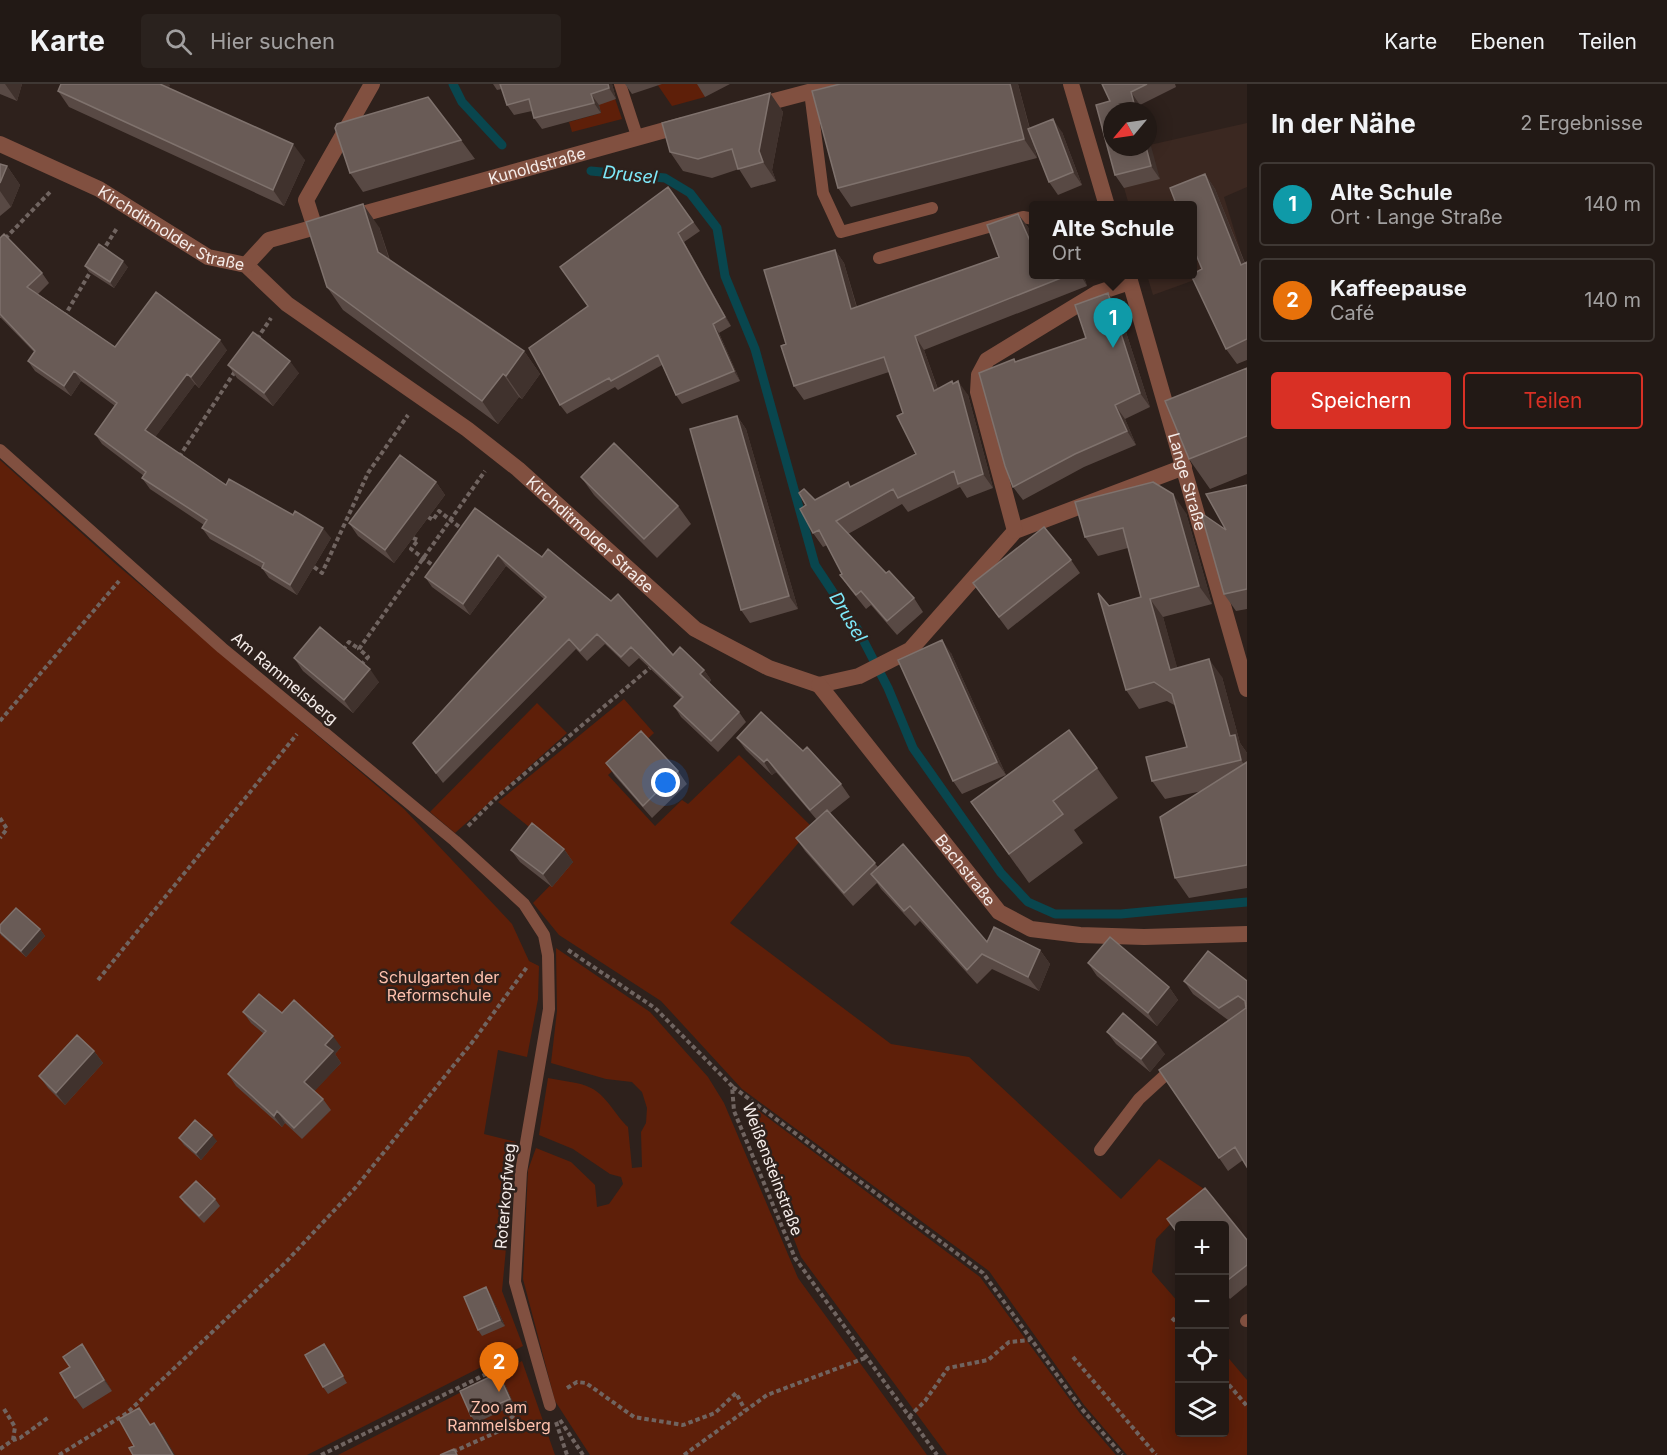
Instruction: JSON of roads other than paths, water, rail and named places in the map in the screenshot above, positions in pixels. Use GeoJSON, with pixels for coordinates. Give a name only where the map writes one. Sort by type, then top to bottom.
{"type":"FeatureCollection","features":[{"type":"Feature","properties":{"kind":"street"},"geometry":{"type":"LineString","coordinates":[[315,228],[306,200],[372,84]]}},
{"type":"Feature","properties":{"kind":"street"},"geometry":{"type":"LineString","coordinates":[[741,110],[839,84]]}},
{"type":"Feature","properties":{"kind":"street"},"geometry":{"type":"LineString","coordinates":[[1071,84],[1106,201]]}},
{"type":"Feature","properties":{"kind":"street","name":"Kunoldstraße"},"geometry":{"type":"LineString","coordinates":[[246,265],[269,240],[637,136],[695,122]]}},
{"type":"Feature","properties":{"kind":"street","name":"Kirchditmolder Straße"},"geometry":{"type":"LineString","coordinates":[[0,144],[129,206],[208,256],[246,265],[283,300],[498,453],[695,629],[769,668],[819,685]]}},
{"type":"Feature","properties":{"kind":"street"},"geometry":{"type":"LineString","coordinates":[[1015,531],[978,392],[979,375],[987,360],[1011,344],[1097,293],[1127,279]]}},
{"type":"Feature","properties":{"kind":"street","name":"Lange Straße"},"geometry":{"type":"LineString","coordinates":[[1129,279],[1247,689]]}},
{"type":"Feature","properties":{"kind":"street"},"geometry":{"type":"LineString","coordinates":[[819,685],[859,676],[910,650],[1015,531],[1184,467]]}},
{"type":"Feature","properties":{"kind":"street","name":"Bachstraße"},"geometry":{"type":"LineString","coordinates":[[819,685],[999,912],[1031,929],[1080,935],[1144,938],[1247,934]]}},
{"type":"Feature","properties":{"kind":"lane"},"geometry":{"type":"LineString","coordinates":[[620,84],[637,136]]}},
{"type":"Feature","properties":{"kind":"lane"},"geometry":{"type":"LineString","coordinates":[[810,92],[823,193],[841,232],[932,208]]}},
{"type":"Feature","properties":{"kind":"lane"},"geometry":{"type":"LineString","coordinates":[[879,258],[1023,217],[1029,218]]}},
{"type":"Feature","properties":{"kind":"lane","name":"Am Rammelsberg"},"geometry":{"type":"LineString","coordinates":[[0,450],[131,567],[309,720],[455,841],[524,904],[544,935]]}},
{"type":"Feature","properties":{"kind":"lane","name":"Roterkopfweg"},"geometry":{"type":"LineString","coordinates":[[544,935],[548,955],[549,1009],[521,1172],[515,1282],[548,1400]]}},
{"type":"Feature","properties":{"kind":"lane"},"geometry":{"type":"LineString","coordinates":[[1100,1150],[1139,1099],[1166,1072],[1185,1059]]}},
{"type":"Feature","properties":{"kind":"waterway","name":"Drusel"},"geometry":{"type":"LineString","coordinates":[[453,84],[462,102],[502,145]]}},
{"type":"Feature","properties":{"kind":"waterway","name":"Drusel"},"geometry":{"type":"LineString","coordinates":[[591,171],[665,178],[690,193],[717,228],[725,276],[755,349],[815,565],[858,630],[888,688],[913,748],[1001,873],[1028,902],[1055,914],[1121,914],[1247,902]]}},
{"type":"Feature","properties":{"kind":"place","name":"Alte Schule"},"geometry":{"type":"Point","coordinates":[1113,348]}},
{"type":"Feature","properties":{"kind":"place","name":"Kaffeepause"},"geometry":{"type":"Point","coordinates":[499,1392]}},
{"type":"Feature","properties":{"kind":"park label","name":"Schulgarten der Reformschule"},"geometry":{"type":"Point","coordinates":[439,986]}},
{"type":"Feature","properties":{"kind":"park label","name":"Zoo am Rammelsberg"},"geometry":{"type":"Point","coordinates":[499,1416]}}]}
